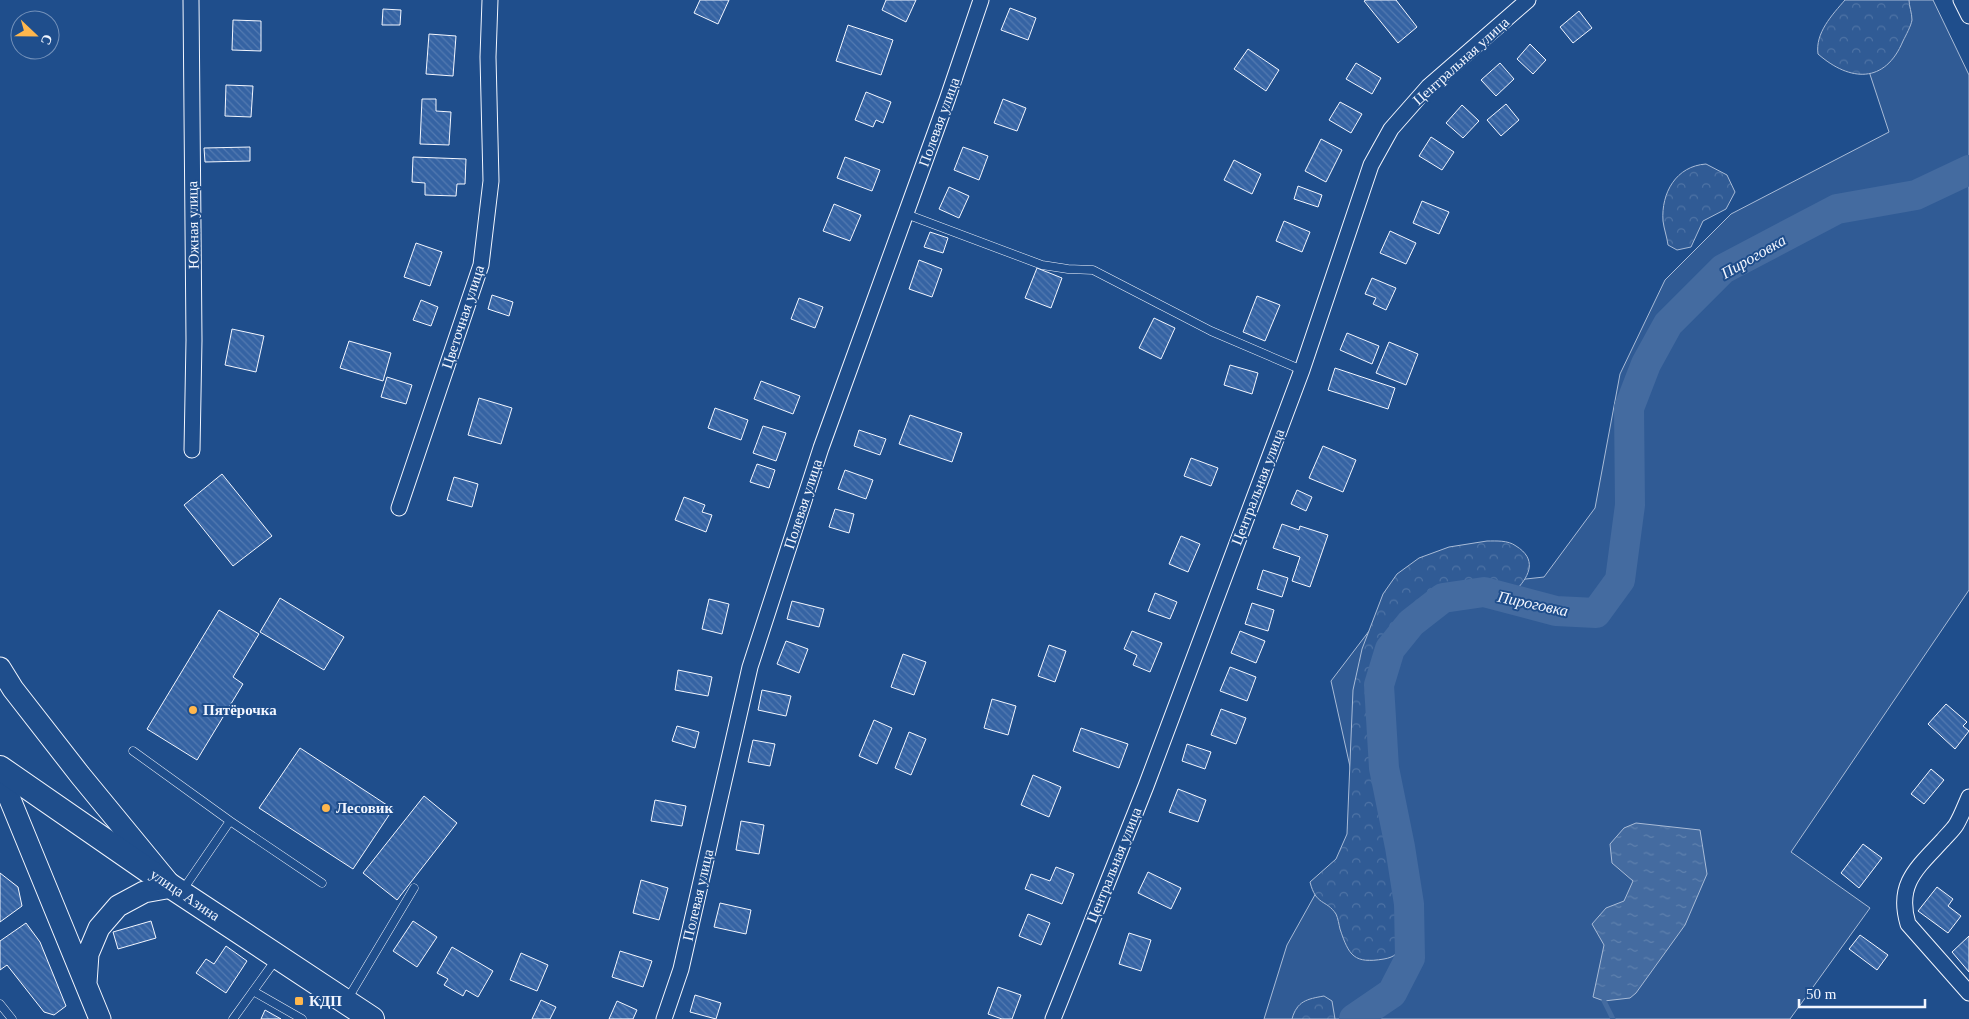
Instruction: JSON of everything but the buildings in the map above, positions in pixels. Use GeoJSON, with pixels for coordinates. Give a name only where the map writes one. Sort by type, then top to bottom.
{"type":"FeatureCollection","features":[{"type":"Feature","properties":{"kind":"main road"},"geometry":{"type":"LineString","coordinates":[[0,668],[13,689],[80,776],[176,890]]}},
{"type":"Feature","properties":{"kind":"main road","name":"улица Азина"},"geometry":{"type":"LineString","coordinates":[[0,768],[176,890],[360,1013]]}},
{"type":"Feature","properties":{"kind":"main road"},"geometry":{"type":"LineString","coordinates":[[0,775],[100,1019]]}},
{"type":"Feature","properties":{"kind":"main road"},"geometry":{"type":"LineString","coordinates":[[86,983],[88,954],[99,928],[118,906],[144,892],[176,890]]}},
{"type":"Feature","properties":{"kind":"street","name":"Южная улица"},"geometry":{"type":"LineString","coordinates":[[191,0],[194,340],[192,450]]}},
{"type":"Feature","properties":{"kind":"street","name":"Цветочная улица"},"geometry":{"type":"LineString","coordinates":[[399,508],[481,265],[490,181],[488,57],[490,0]]}},
{"type":"Feature","properties":{"kind":"street","name":"Полевая улица"},"geometry":{"type":"LineString","coordinates":[[664,1019],[681,969],[750,667],[821,448],[981,0]]}},
{"type":"Feature","properties":{"kind":"street","name":"Центральная улица"},"geometry":{"type":"LineString","coordinates":[[1053,1019],[1149,776],[1302,370],[1371,165],[1391,128],[1428,87],[1528,0]]}},
{"type":"Feature","properties":{"kind":"street"},"geometry":{"type":"LineString","coordinates":[[1961,0],[1969,16]]}},
{"type":"Feature","properties":{"kind":"street"},"geometry":{"type":"LineString","coordinates":[[1969,797],[1955,826],[1912,873],[1906,885],[1904,913],[1908,924],[1969,994]]}},
{"type":"Feature","properties":{"kind":"lane"},"geometry":{"type":"LineString","coordinates":[[906,214],[1042,265],[1093,270],[1211,331],[1302,370]]}},
{"type":"Feature","properties":{"kind":"lane"},"geometry":{"type":"LineString","coordinates":[[133,751],[230,821],[322,883]]}},
{"type":"Feature","properties":{"kind":"lane"},"geometry":{"type":"LineString","coordinates":[[176,890],[230,821]]}},
{"type":"Feature","properties":{"kind":"lane"},"geometry":{"type":"LineString","coordinates":[[360,1013],[414,888]]}},
{"type":"Feature","properties":{"kind":"lane"},"geometry":{"type":"LineString","coordinates":[[233,1019],[278,957]]}},
{"type":"Feature","properties":{"kind":"lane"},"geometry":{"type":"LineString","coordinates":[[253,992],[302,1019]]}},
{"type":"Feature","properties":{"kind":"lane"},"geometry":{"type":"LineString","coordinates":[[0,1004],[12,1019]]}},
{"type":"Feature","properties":{"kind":"shaded area"},"geometry":{"type":"Polygon","coordinates":[[[1879,0],[1933,0],[1969,75],[1969,590],[1791,852],[1870,908],[1790,1019],[1264,1019],[1287,945],[1326,875],[1365,860],[1353,780],[1331,681],[1398,593],[1544,577],[1595,508],[1620,374],[1665,280],[1731,214],[1889,132],[1858,38],[1879,0]]]}},
{"type":"Feature","properties":{"kind":"green space"},"geometry":{"type":"Polygon","coordinates":[[[1845,0],[1909,0],[1912,20],[1908,30],[1895,55],[1887,65],[1877,71],[1866,74],[1854,74],[1842,70],[1818,54],[1819,39],[1825,25],[1845,0]]]}},
{"type":"Feature","properties":{"kind":"green space"},"geometry":{"type":"Polygon","coordinates":[[[1706,164],[1727,175],[1735,192],[1726,209],[1703,221],[1691,247],[1677,250],[1668,245],[1663,224],[1663,211],[1668,191],[1672,183],[1686,170],[1706,164]]]}},
{"type":"Feature","properties":{"kind":"green space"},"geometry":{"type":"Polygon","coordinates":[[[1487,541],[1502,541],[1516,546],[1523,551],[1527,556],[1529,567],[1522,584],[1513,594],[1500,600],[1483,598],[1459,588],[1444,589],[1423,604],[1403,626],[1393,639],[1380,665],[1373,691],[1371,717],[1372,744],[1376,771],[1397,863],[1402,943],[1394,956],[1374,960],[1359,959],[1346,946],[1336,914],[1318,899],[1312,890],[1310,882],[1336,859],[1347,834],[1353,690],[1362,649],[1383,594],[1397,574],[1419,558],[1449,547],[1487,541]]]}},
{"type":"Feature","properties":{"kind":"green space"},"geometry":{"type":"Polygon","coordinates":[[[1324,996],[1332,1001],[1335,1019],[1292,1019],[1297,1008],[1304,1002],[1324,996]]]}},
{"type":"Feature","properties":{"kind":"water"},"geometry":{"type":"Polygon","coordinates":[[[1636,823],[1700,830],[1707,874],[1685,925],[1636,993],[1630,998],[1604,1001],[1593,997],[1604,945],[1592,924],[1606,908],[1624,901],[1633,881],[1612,863],[1610,844],[1624,828],[1636,823]]]}},
{"type":"Feature","properties":{"kind":"waterway","name":"Пироговка"},"geometry":{"type":"LineString","coordinates":[[1354,1019],[1392,993],[1410,958],[1409,904],[1384,768],[1379,685],[1390,649],[1411,623],[1443,598],[1484,592],[1556,611],[1596,613],[1620,580],[1630,505],[1629,408],[1646,364],[1668,324],[1723,269],[1837,209],[1916,195],[1969,170]]}},
{"type":"Feature","properties":{"kind":"waterway"},"geometry":{"type":"LineString","coordinates":[[1604,1001],[1613,1019]]}},
{"type":"Feature","properties":{"kind":"place","name":"Пятёрочка"},"geometry":{"type":"Point","coordinates":[193,710]}},
{"type":"Feature","properties":{"kind":"place","name":"Лесовик"},"geometry":{"type":"Point","coordinates":[326,808]}},
{"type":"Feature","properties":{"kind":"place","name":"КДП"},"geometry":{"type":"Point","coordinates":[299,1001]}}]}
